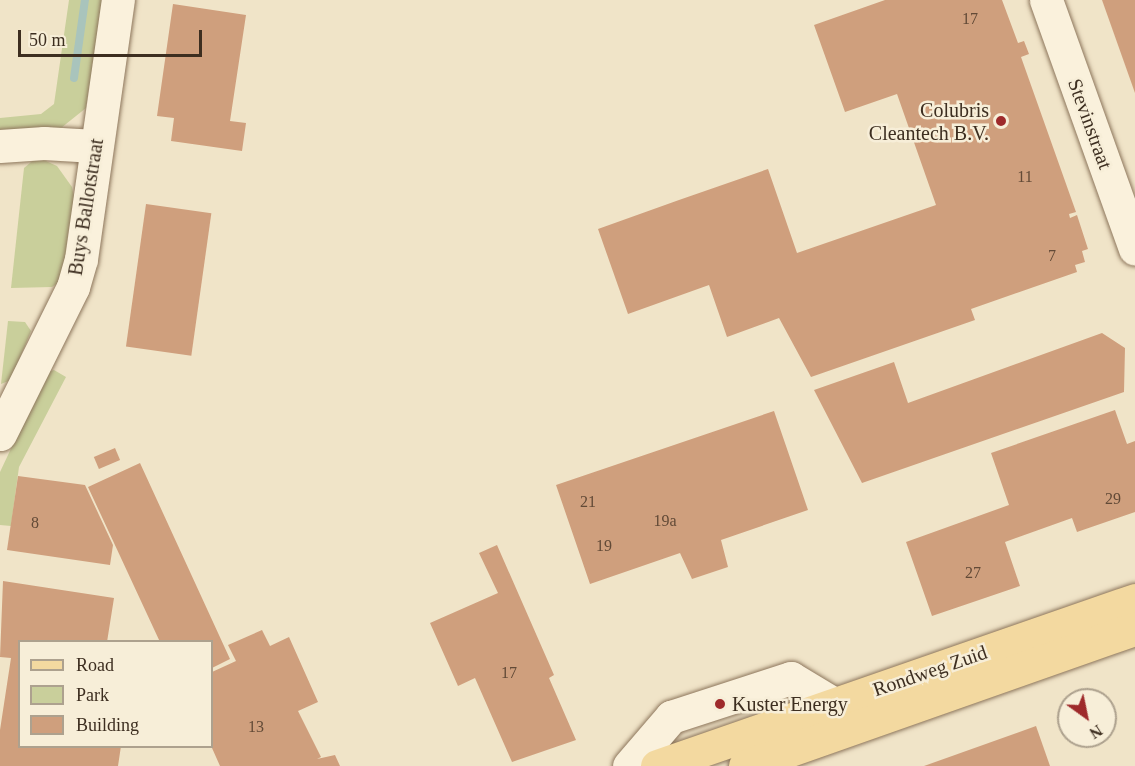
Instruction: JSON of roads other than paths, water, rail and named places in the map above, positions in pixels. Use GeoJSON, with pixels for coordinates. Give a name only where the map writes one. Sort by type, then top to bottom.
{"type":"FeatureCollection","features":[{"type":"Feature","properties":{"kind":"main road","name":"Rondweg Zuid"},"geometry":{"type":"LineString","coordinates":[[745,766],[838,718],[1135,600]]}},
{"type":"Feature","properties":{"kind":"main road","name":"Rondweg Zuid"},"geometry":{"type":"LineString","coordinates":[[657,766],[838,718],[1135,629]]}},
{"type":"Feature","properties":{"kind":"street","name":"Buys Ballotstraat"},"geometry":{"type":"LineString","coordinates":[[0,434],[73,287],[81,259],[95,146],[118,0]]}},
{"type":"Feature","properties":{"kind":"street","name":"Stevinstraat"},"geometry":{"type":"LineString","coordinates":[[1046,0],[1135,249]]}},
{"type":"Feature","properties":{"kind":"street"},"geometry":{"type":"LineString","coordinates":[[0,146],[44,143],[95,146]]}},
{"type":"Feature","properties":{"kind":"street"},"geometry":{"type":"LineString","coordinates":[[628,766],[671,717],[791,678],[838,718]]}},
{"type":"Feature","properties":{"kind":"waterway"},"geometry":{"type":"LineString","coordinates":[[74,78],[85,0]]}},
{"type":"Feature","properties":{"kind":"place","name":"Colubris Cleantech B.V."},"geometry":{"type":"Point","coordinates":[1001,121]}},
{"type":"Feature","properties":{"kind":"place","name":"Kuster Energy"},"geometry":{"type":"Point","coordinates":[720,704]}}]}
